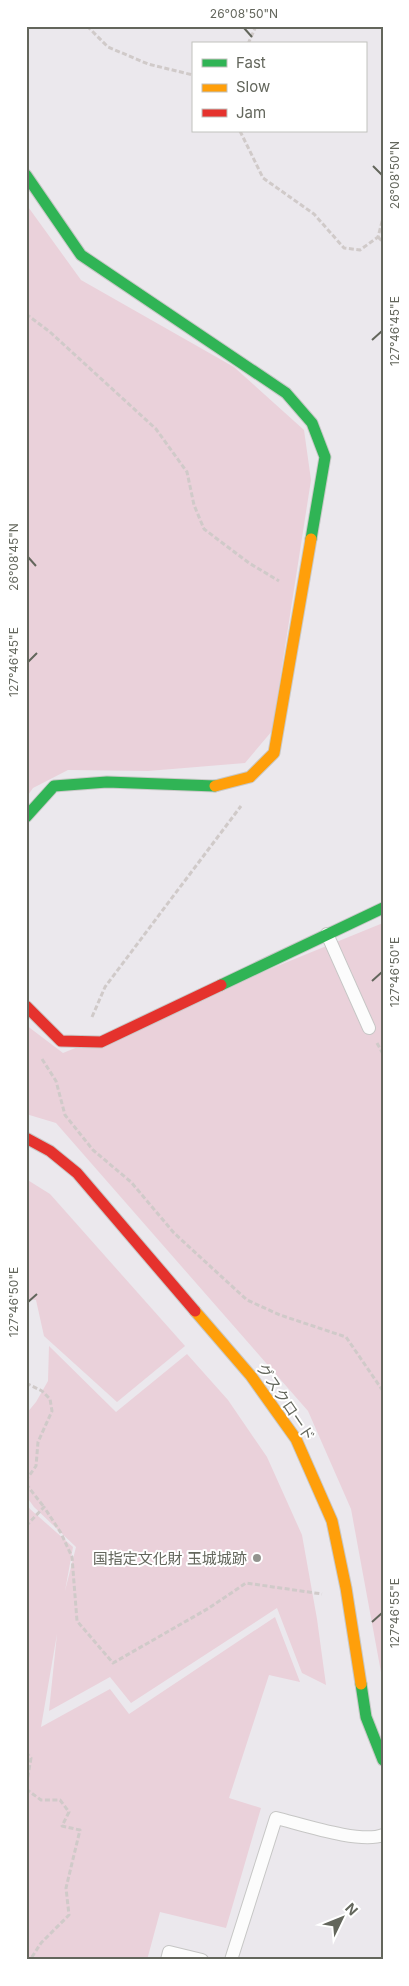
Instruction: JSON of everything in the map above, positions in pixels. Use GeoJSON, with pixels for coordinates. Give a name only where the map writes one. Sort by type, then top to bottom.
{"type":"FeatureCollection","features":[{"type":"Feature","properties":{"kind":"street"},"geometry":{"type":"LineString","coordinates":[[26,175],[81,255],[286,393],[312,423],[325,457],[274,754],[250,777],[219,786],[107,782],[54,786],[26,817]]}},
{"type":"Feature","properties":{"kind":"street"},"geometry":{"type":"LineString","coordinates":[[26,1006],[61,1041],[102,1042],[383,908]]}},
{"type":"Feature","properties":{"kind":"street","name":"グスクロード"},"geometry":{"type":"LineString","coordinates":[[26,1138],[50,1151],[77,1172],[251,1376],[273,1404],[296,1439],[332,1521],[346,1588],[366,1717],[383,1760]]}},
{"type":"Feature","properties":{"kind":"lane"},"geometry":{"type":"LineString","coordinates":[[327,934],[369,1028]]}},
{"type":"Feature","properties":{"kind":"lane"},"geometry":{"type":"LineString","coordinates":[[230,1960],[276,1818],[352,1836],[378,1837],[383,1835]]}},
{"type":"Feature","properties":{"kind":"lane"},"geometry":{"type":"LineString","coordinates":[[167,1960],[169,1952],[202,1960]]}},
{"type":"Feature","properties":{"kind":"path"},"geometry":{"type":"LineString","coordinates":[[88,26],[108,47],[148,64],[192,75]]}},
{"type":"Feature","properties":{"kind":"path"},"geometry":{"type":"LineString","coordinates":[[249,42],[256,26]]}},
{"type":"Feature","properties":{"kind":"path"},"geometry":{"type":"LineString","coordinates":[[240,132],[262,178],[314,214],[344,248],[360,250],[378,237],[383,218]]}},
{"type":"Feature","properties":{"kind":"path"},"geometry":{"type":"LineString","coordinates":[[378,237],[383,242]]}},
{"type":"Feature","properties":{"kind":"path"},"geometry":{"type":"LineString","coordinates":[[26,314],[50,332],[156,429],[187,472],[194,505],[204,529],[249,563],[277,579],[301,598]]}},
{"type":"Feature","properties":{"kind":"path"},"geometry":{"type":"LineString","coordinates":[[82,1042],[105,987],[242,805]]}},
{"type":"Feature","properties":{"kind":"path"},"geometry":{"type":"LineString","coordinates":[[38,1054],[56,1082],[65,1115],[93,1150],[131,1182],[174,1233],[247,1300],[280,1315],[346,1336],[383,1391]]}},
{"type":"Feature","properties":{"kind":"path"},"geometry":{"type":"LineString","coordinates":[[26,1383],[42,1391],[50,1399],[52,1411],[38,1442],[36,1466],[26,1480]]}},
{"type":"Feature","properties":{"kind":"path"},"geometry":{"type":"LineString","coordinates":[[26,1484],[61,1533],[72,1557],[77,1621],[113,1663],[209,1608],[246,1583],[321,1595],[346,1588]]}},
{"type":"Feature","properties":{"kind":"path"},"geometry":{"type":"LineString","coordinates":[[26,1526],[44,1507]]}},
{"type":"Feature","properties":{"kind":"path"},"geometry":{"type":"LineString","coordinates":[[26,1752],[31,1758],[26,1788],[41,1800],[60,1800],[69,1812],[62,1826],[80,1830],[66,1888],[69,1914],[41,1943],[30,1960]]}},
{"type":"Feature","properties":{"kind":"shaded area"},"geometry":{"type":"Polygon","coordinates":[[[26,204],[81,280],[234,367],[304,430],[311,480],[272,731],[245,763],[148,771],[68,770],[33,788],[26,798],[26,204]]]}},
{"type":"Feature","properties":{"kind":"shaded area"},"geometry":{"type":"Polygon","coordinates":[[[383,923],[383,1683],[351,1509],[308,1411],[56,1123],[26,1114],[26,1025],[63,1053],[383,923]]]}},
{"type":"Feature","properties":{"kind":"shaded area"},"geometry":{"type":"Polygon","coordinates":[[[26,1179],[50,1194],[185,1346],[117,1402],[44,1336],[36,1300],[26,1299],[26,1179]]]}},
{"type":"Feature","properties":{"kind":"shaded area"},"geometry":{"type":"Polygon","coordinates":[[[49,1346],[116,1412],[187,1354],[228,1400],[267,1457],[302,1535],[317,1619],[326,1685],[302,1673],[277,1608],[131,1703],[110,1677],[49,1711],[57,1634],[41,1727],[110,1689],[129,1714],[275,1617],[300,1682],[269,1675],[229,1798],[261,1808],[226,1928],[160,1912],[147,1960],[26,1960],[26,1503],[30,1509],[73,1547],[65,1591],[76,1547],[34,1507],[26,1496],[26,1414],[36,1402],[48,1381],[49,1346]]]}},
{"type":"Feature","properties":{"kind":"traffic: fast"},"geometry":{"type":"LineString","coordinates":[[26,175],[81,255],[286,393],[312,423],[325,457],[311,539]]}},
{"type":"Feature","properties":{"kind":"traffic: fast"},"geometry":{"type":"LineString","coordinates":[[26,817],[54,786],[107,782],[215,786]]}},
{"type":"Feature","properties":{"kind":"traffic: fast"},"geometry":{"type":"LineString","coordinates":[[221,985],[383,908]]}},
{"type":"Feature","properties":{"kind":"traffic: fast"},"geometry":{"type":"LineString","coordinates":[[361,1684],[366,1717],[383,1760]]}},
{"type":"Feature","properties":{"kind":"traffic: slow"},"geometry":{"type":"LineString","coordinates":[[215,786],[250,777],[274,753],[311,539]]}},
{"type":"Feature","properties":{"kind":"traffic: slow"},"geometry":{"type":"LineString","coordinates":[[195,1311],[251,1376],[296,1439],[332,1521],[346,1588],[361,1684]]}},
{"type":"Feature","properties":{"kind":"traffic: jam"},"geometry":{"type":"LineString","coordinates":[[26,1006],[61,1041],[101,1042],[221,985]]}},
{"type":"Feature","properties":{"kind":"traffic: jam"},"geometry":{"type":"LineString","coordinates":[[26,1138],[50,1151],[77,1173],[195,1311]]}},
{"type":"Feature","properties":{"kind":"place","name":"国指定文化財 玉城城跡"},"geometry":{"type":"Point","coordinates":[257,1558]}}]}
